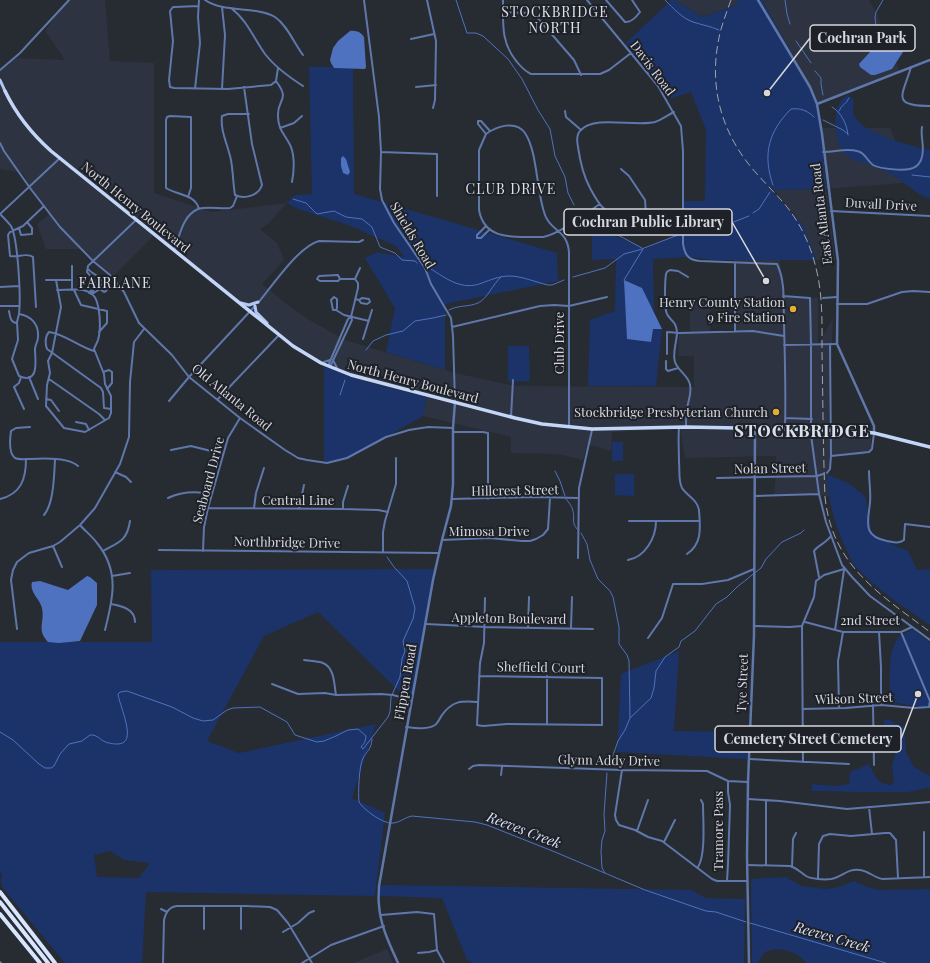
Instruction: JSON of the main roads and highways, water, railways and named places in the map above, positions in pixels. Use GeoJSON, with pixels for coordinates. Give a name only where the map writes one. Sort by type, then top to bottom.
{"type":"FeatureCollection","features":[{"type":"Feature","properties":{"kind":"highway"},"geometry":{"type":"LineString","coordinates":[[0,91],[5,91]]}},
{"type":"Feature","properties":{"kind":"highway","name":"North Henry Boulevard"},"geometry":{"type":"LineString","coordinates":[[5,91],[13,106],[30,130],[44,145],[293,346],[320,363],[339,371],[511,417],[569,427],[592,429],[686,427],[853,431],[874,433],[930,446]]}},
{"type":"Feature","properties":{"kind":"highway"},"geometry":{"type":"LineString","coordinates":[[0,892],[55,963]]}},
{"type":"Feature","properties":{"kind":"highway"},"geometry":{"type":"LineString","coordinates":[[0,902],[48,963]]}},
{"type":"Feature","properties":{"kind":"highway"},"geometry":{"type":"LineString","coordinates":[[0,914],[40,963]]}},
{"type":"Feature","properties":{"kind":"main road","name":"North Henry Boulevard"},"geometry":{"type":"LineString","coordinates":[[0,80],[5,91]]}},
{"type":"Feature","properties":{"kind":"main road"},"geometry":{"type":"LineString","coordinates":[[238,302],[249,305],[258,302]]}},
{"type":"Feature","properties":{"kind":"main road"},"geometry":{"type":"LineString","coordinates":[[255,306],[256,312],[272,329]]}},
{"type":"Feature","properties":{"kind":"waterway"},"geometry":{"type":"LineString","coordinates":[[456,0],[467,33],[476,33],[483,36],[508,59],[522,79],[550,129],[555,156],[565,177],[568,193],[574,205]]}},
{"type":"Feature","properties":{"kind":"waterway"},"geometry":{"type":"LineString","coordinates":[[665,0],[685,18],[719,30]]}},
{"type":"Feature","properties":{"kind":"waterway"},"geometry":{"type":"LineString","coordinates":[[785,0],[790,24]]}},
{"type":"Feature","properties":{"kind":"waterway"},"geometry":{"type":"LineString","coordinates":[[883,0],[876,12],[875,18],[876,26],[884,35],[886,43]]}},
{"type":"Feature","properties":{"kind":"waterway"},"geometry":{"type":"LineString","coordinates":[[796,41],[811,63]]}},
{"type":"Feature","properties":{"kind":"waterway"},"geometry":{"type":"LineString","coordinates":[[815,71],[821,78],[823,95]]}},
{"type":"Feature","properties":{"kind":"waterway"},"geometry":{"type":"LineString","coordinates":[[839,111],[849,98]]}},
{"type":"Feature","properties":{"kind":"waterway"},"geometry":{"type":"LineString","coordinates":[[832,107],[843,119],[848,135]]}},
{"type":"Feature","properties":{"kind":"waterway"},"geometry":{"type":"LineString","coordinates":[[773,185],[768,163],[768,153],[777,126],[791,109],[803,110],[814,117]]}},
{"type":"Feature","properties":{"kind":"waterway"},"geometry":{"type":"LineString","coordinates":[[823,120],[848,134]]}},
{"type":"Feature","properties":{"kind":"waterway"},"geometry":{"type":"LineString","coordinates":[[912,175],[930,177]]}},
{"type":"Feature","properties":{"kind":"waterway"},"geometry":{"type":"LineString","coordinates":[[753,213],[759,209],[770,192]]}},
{"type":"Feature","properties":{"kind":"waterway"},"geometry":{"type":"LineString","coordinates":[[293,199],[306,203],[317,214],[334,211],[346,217],[362,219],[372,227],[380,247],[395,253],[402,260],[415,261],[417,263]]}},
{"type":"Feature","properties":{"kind":"waterway"},"geometry":{"type":"LineString","coordinates":[[718,228],[749,216]]}},
{"type":"Feature","properties":{"kind":"waterway"},"geometry":{"type":"LineString","coordinates":[[587,220],[600,230],[616,234],[642,248]]}},
{"type":"Feature","properties":{"kind":"waterway"},"geometry":{"type":"LineString","coordinates":[[687,233],[715,230]]}},
{"type":"Feature","properties":{"kind":"waterway"},"geometry":{"type":"LineString","coordinates":[[573,277],[605,268],[624,254],[639,250],[678,235]]}},
{"type":"Feature","properties":{"kind":"waterway"},"geometry":{"type":"LineString","coordinates":[[624,280],[643,249]]}},
{"type":"Feature","properties":{"kind":"waterway"},"geometry":{"type":"LineString","coordinates":[[431,269],[455,283],[468,286],[506,276],[519,277],[548,285],[564,280]]}},
{"type":"Feature","properties":{"kind":"waterway"},"geometry":{"type":"LineString","coordinates":[[449,310],[456,307],[478,303],[485,298],[501,277]]}},
{"type":"Feature","properties":{"kind":"waterway"},"geometry":{"type":"LineString","coordinates":[[366,350],[373,341],[386,335],[403,331],[415,321],[446,315]]}},
{"type":"Feature","properties":{"kind":"waterway"},"geometry":{"type":"LineString","coordinates":[[340,395],[345,380]]}},
{"type":"Feature","properties":{"kind":"waterway"},"geometry":{"type":"LineString","coordinates":[[555,471],[565,496]]}},
{"type":"Feature","properties":{"kind":"waterway"},"geometry":{"type":"LineString","coordinates":[[566,499],[573,509],[574,522],[577,529]]}},
{"type":"Feature","properties":{"kind":"waterway"},"geometry":{"type":"LineString","coordinates":[[630,718],[651,698],[656,671],[665,657],[679,647],[681,641],[695,631],[716,604],[727,597],[761,568],[766,559],[782,542],[804,530]]}},
{"type":"Feature","properties":{"kind":"waterway"},"geometry":{"type":"LineString","coordinates":[[581,533],[587,544],[590,560],[598,579],[610,591],[613,597],[619,627],[619,644],[627,655],[629,661],[630,718],[618,741],[610,764]]}},
{"type":"Feature","properties":{"kind":"waterway","name":"Reeves Creek"},"geometry":{"type":"LineString","coordinates":[[0,732],[13,740],[39,764],[45,768],[51,768],[69,744],[82,741],[90,735],[93,735],[106,742],[119,744],[124,742],[127,738],[127,726],[118,694],[120,692],[127,691],[172,707],[193,718],[203,721],[213,720],[227,710],[233,708],[260,707],[287,722],[295,735],[317,742],[324,741],[348,730],[358,729],[366,736],[365,742],[361,747],[363,749],[388,717],[390,712],[391,697],[400,677],[402,659],[405,651],[403,641],[413,619],[415,608],[407,581],[387,557]]}},
{"type":"Feature","properties":{"kind":"waterway","name":"Reeves Creek"},"geometry":{"type":"LineString","coordinates":[[372,739],[371,746],[362,762],[359,802],[370,813],[385,822],[399,822],[412,816],[475,822],[487,825],[645,890],[706,911],[716,912],[746,922]]}},
{"type":"Feature","properties":{"kind":"waterway"},"geometry":{"type":"LineString","coordinates":[[605,873],[602,868],[601,851],[605,831],[604,814],[607,773]]}},
{"type":"Feature","properties":{"kind":"waterway","name":"Reeves Creek"},"geometry":{"type":"LineString","coordinates":[[750,923],[886,963]]}},
{"type":"Feature","properties":{"kind":"railway"},"geometry":{"type":"LineString","coordinates":[[731,0],[720,32],[716,61],[716,79],[722,113],[728,130],[745,160],[788,208],[798,223],[810,247],[818,275],[822,319],[825,497],[829,521],[837,542],[848,560],[861,576],[893,605],[930,632]]}},
{"type":"Feature","properties":{"kind":"place","name":"Cochran Park"},"geometry":{"type":"Point","coordinates":[767,93]}},
{"type":"Feature","properties":{"kind":"place","name":"Cochran Public Library"},"geometry":{"type":"Point","coordinates":[766,281]}},
{"type":"Feature","properties":{"kind":"place","name":"Henry County Station 9 Fire Station"},"geometry":{"type":"Point","coordinates":[793,309]}},
{"type":"Feature","properties":{"kind":"place","name":"Stockbridge Presbyterian Church"},"geometry":{"type":"Point","coordinates":[776,412]}},
{"type":"Feature","properties":{"kind":"place","name":"Cemetery Street Cemetery"},"geometry":{"type":"Point","coordinates":[918,694]}},
{"type":"Feature","properties":{"kind":"district","name":"STOCKBRIDGE NORTH"},"geometry":{"type":"Point","coordinates":[555,20]}},
{"type":"Feature","properties":{"kind":"district","name":"CLUB DRIVE"},"geometry":{"type":"Point","coordinates":[511,189]}},
{"type":"Feature","properties":{"kind":"district","name":"FAIRLANE"},"geometry":{"type":"Point","coordinates":[115,283]}},
{"type":"Feature","properties":{"kind":"district","name":"STOCKBRIDGE"},"geometry":{"type":"Point","coordinates":[802,431]}}]}
